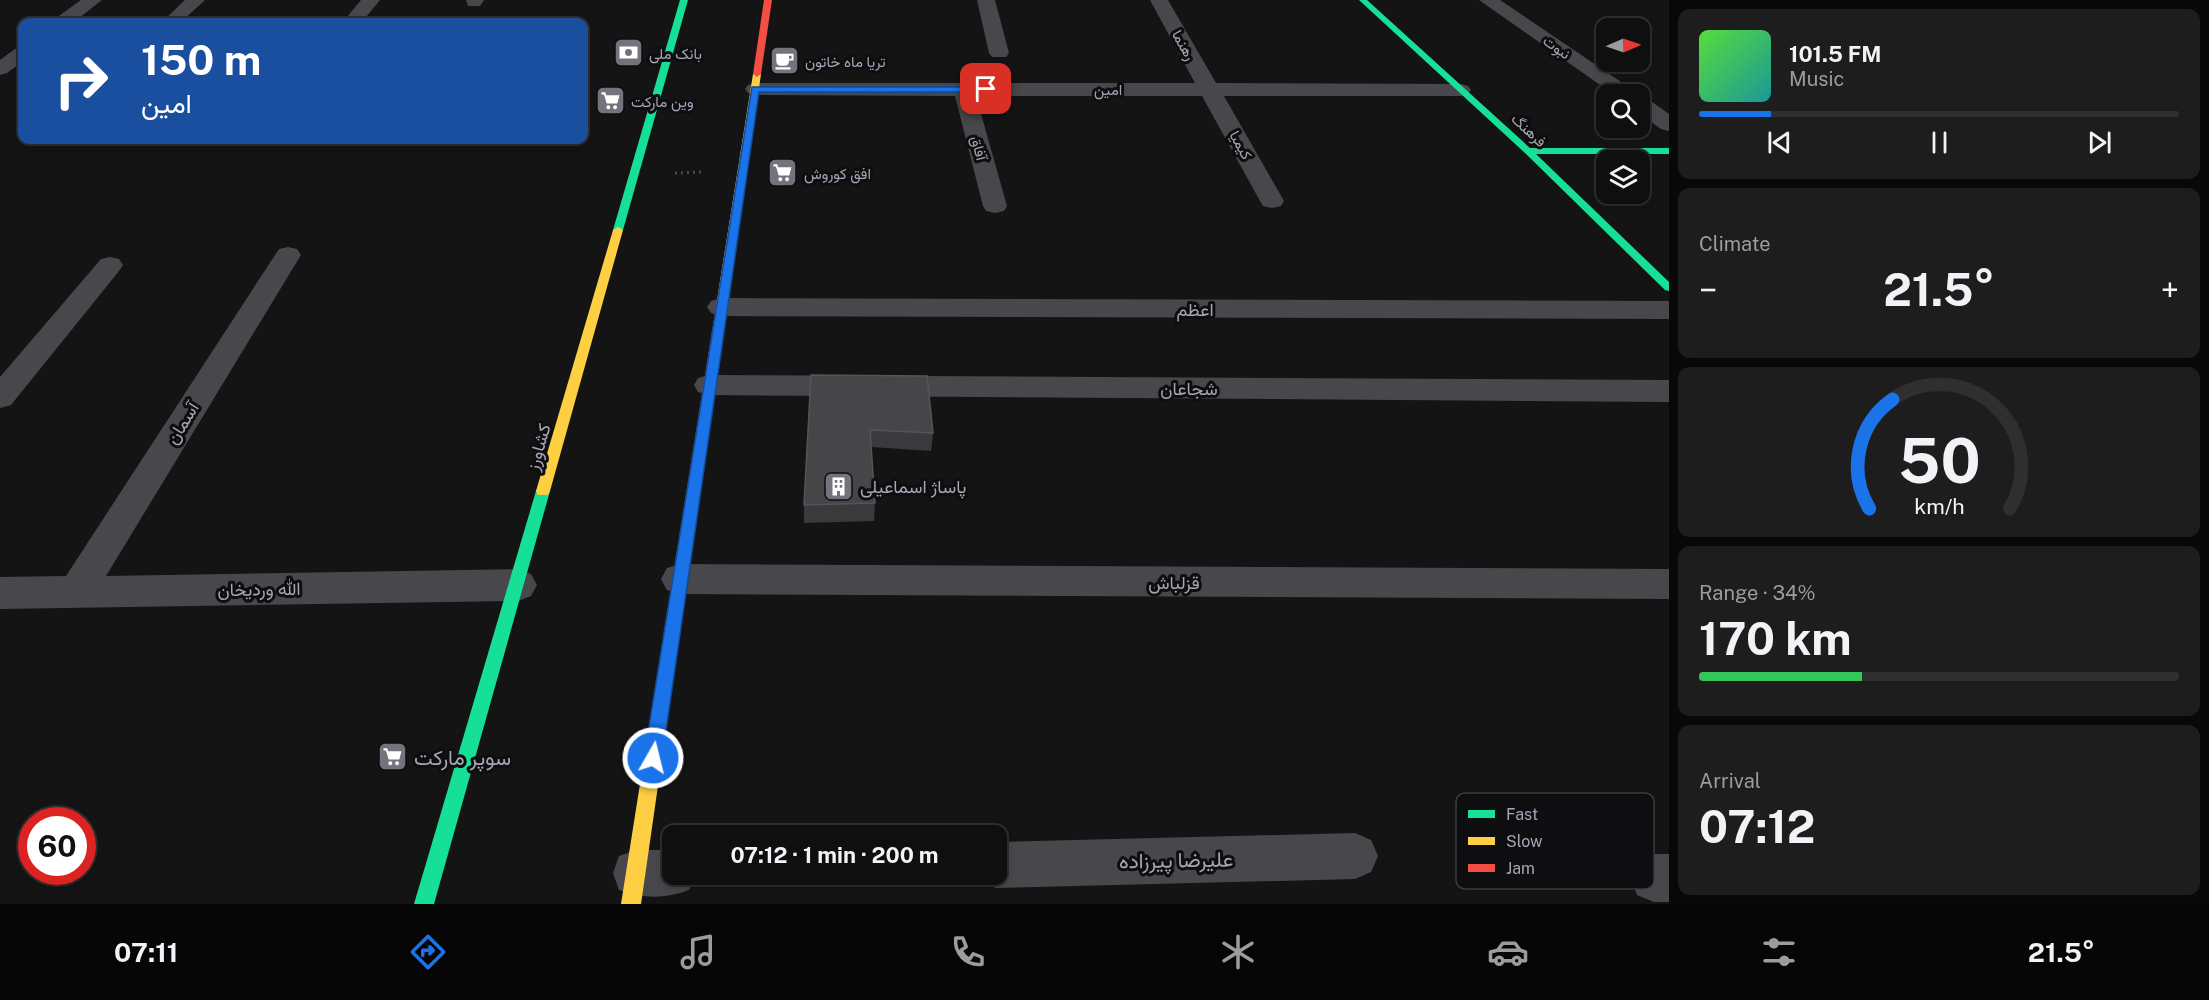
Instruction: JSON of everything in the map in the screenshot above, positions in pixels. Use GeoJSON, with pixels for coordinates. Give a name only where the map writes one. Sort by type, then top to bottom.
{"type":"FeatureCollection","features":[{"type":"Feature","properties":{"kind":"main road","name":"کشاورز"},"geometry":{"type":"LineString","coordinates":[[424,904],[518,585],[684,0]]}},
{"type":"Feature","properties":{"kind":"main road"},"geometry":{"type":"LineString","coordinates":[[646,883],[680,579],[768,0]]}},
{"type":"Feature","properties":{"kind":"main road","name":"فرهنگ"},"geometry":{"type":"LineString","coordinates":[[1363,0],[1528,151],[1669,288]]}},
{"type":"Feature","properties":{"kind":"main road"},"geometry":{"type":"LineString","coordinates":[[1528,151],[1669,151]]}},
{"type":"Feature","properties":{"kind":"street"},"geometry":{"type":"LineString","coordinates":[[68,18],[93,0]]}},
{"type":"Feature","properties":{"kind":"street"},"geometry":{"type":"LineString","coordinates":[[176,18],[196,0]]}},
{"type":"Feature","properties":{"kind":"street"},"geometry":{"type":"LineString","coordinates":[[355,18],[370,0]]}},
{"type":"Feature","properties":{"kind":"street"},"geometry":{"type":"LineString","coordinates":[[986,0],[999,53]]}},
{"type":"Feature","properties":{"kind":"street","name":"رهنما"},"geometry":{"type":"LineString","coordinates":[[1159,0],[1210,89]]}},
{"type":"Feature","properties":{"kind":"street","name":"نبوت"},"geometry":{"type":"LineString","coordinates":[[1488,0],[1611,84]]}},
{"type":"Feature","properties":{"kind":"street"},"geometry":{"type":"LineString","coordinates":[[0,69],[18,55]]}},
{"type":"Feature","properties":{"kind":"street","name":"امین"},"geometry":{"type":"LineString","coordinates":[[755,89],[1461,90]]}},
{"type":"Feature","properties":{"kind":"street","name":"آفاق"},"geometry":{"type":"LineString","coordinates":[[964,89],[995,206]]}},
{"type":"Feature","properties":{"kind":"street","name":"کیمیا"},"geometry":{"type":"LineString","coordinates":[[1210,89],[1272,201]]}},
{"type":"Feature","properties":{"kind":"street"},"geometry":{"type":"LineString","coordinates":[[1650,111],[1669,124]]}},
{"type":"Feature","properties":{"kind":"street","name":"آسمان"},"geometry":{"type":"LineString","coordinates":[[76,592],[288,255]]}},
{"type":"Feature","properties":{"kind":"street"},"geometry":{"type":"LineString","coordinates":[[0,397],[110,265]]}},
{"type":"Feature","properties":{"kind":"street","name":"اعظم"},"geometry":{"type":"LineString","coordinates":[[721,307],[1669,310]]}},
{"type":"Feature","properties":{"kind":"street","name":"شجاعان"},"geometry":{"type":"LineString","coordinates":[[709,385],[1669,391]]}},
{"type":"Feature","properties":{"kind":"street","name":"قزلباش"},"geometry":{"type":"LineString","coordinates":[[680,579],[1669,584]]}},
{"type":"Feature","properties":{"kind":"street","name":"الله وردیخان"},"geometry":{"type":"LineString","coordinates":[[0,593],[518,585]]}},
{"type":"Feature","properties":{"kind":"street","name":"علیرضا پیرزاده"},"geometry":{"type":"LineString","coordinates":[[1007,864],[1355,856]]}},
{"type":"Feature","properties":{"kind":"path"},"geometry":{"type":"LineString","coordinates":[[635,173],[742,172]]}},
{"type":"Feature","properties":{"kind":"building","name":"پاساژ اسماعیلی"},"geometry":{"type":"Polygon","coordinates":[[[811,375],[927,376],[933,433],[870,430],[875,503],[804,505],[811,375]]]}},
{"type":"Feature","properties":{"kind":"traffic: fast"},"geometry":{"type":"LineString","coordinates":[[618,230],[684,0]]}},
{"type":"Feature","properties":{"kind":"traffic: fast"},"geometry":{"type":"LineString","coordinates":[[1363,0],[1528,151],[1669,288]]}},
{"type":"Feature","properties":{"kind":"traffic: fast"},"geometry":{"type":"LineString","coordinates":[[1528,151],[1669,151]]}},
{"type":"Feature","properties":{"kind":"traffic: fast"},"geometry":{"type":"LineString","coordinates":[[424,904],[543,491]]}},
{"type":"Feature","properties":{"kind":"traffic: slow"},"geometry":{"type":"LineString","coordinates":[[723,300],[757,74]]}},
{"type":"Feature","properties":{"kind":"traffic: slow"},"geometry":{"type":"LineString","coordinates":[[543,491],[618,230]]}},
{"type":"Feature","properties":{"kind":"traffic: slow"},"geometry":{"type":"LineString","coordinates":[[631,904],[673,626]]}},
{"type":"Feature","properties":{"kind":"traffic: jam"},"geometry":{"type":"LineString","coordinates":[[757,74],[768,0]]}},
{"type":"Feature","properties":{"kind":"traffic: jam"},"geometry":{"type":"LineString","coordinates":[[673,626],[723,300]]}},
{"type":"Feature","properties":{"kind":"place","name":"بانک ملی"},"geometry":{"type":"Point","coordinates":[628,53]}},
{"type":"Feature","properties":{"kind":"place","name":"تریا ماه خاتون"},"geometry":{"type":"Point","coordinates":[784,61]}},
{"type":"Feature","properties":{"kind":"place","name":"وین مارکت"},"geometry":{"type":"Point","coordinates":[610,101]}},
{"type":"Feature","properties":{"kind":"place","name":"افق کوروش"},"geometry":{"type":"Point","coordinates":[783,173]}},
{"type":"Feature","properties":{"kind":"place","name":"پاساژ اسماعیلی"},"geometry":{"type":"Point","coordinates":[839,486]}},
{"type":"Feature","properties":{"kind":"place","name":"سوپر مارکت"},"geometry":{"type":"Point","coordinates":[393,757]}},
{"type":"Feature","properties":{"kind":"route"},"geometry":{"type":"LineString","coordinates":[[653,758],[755,89],[986,89]]}}]}
